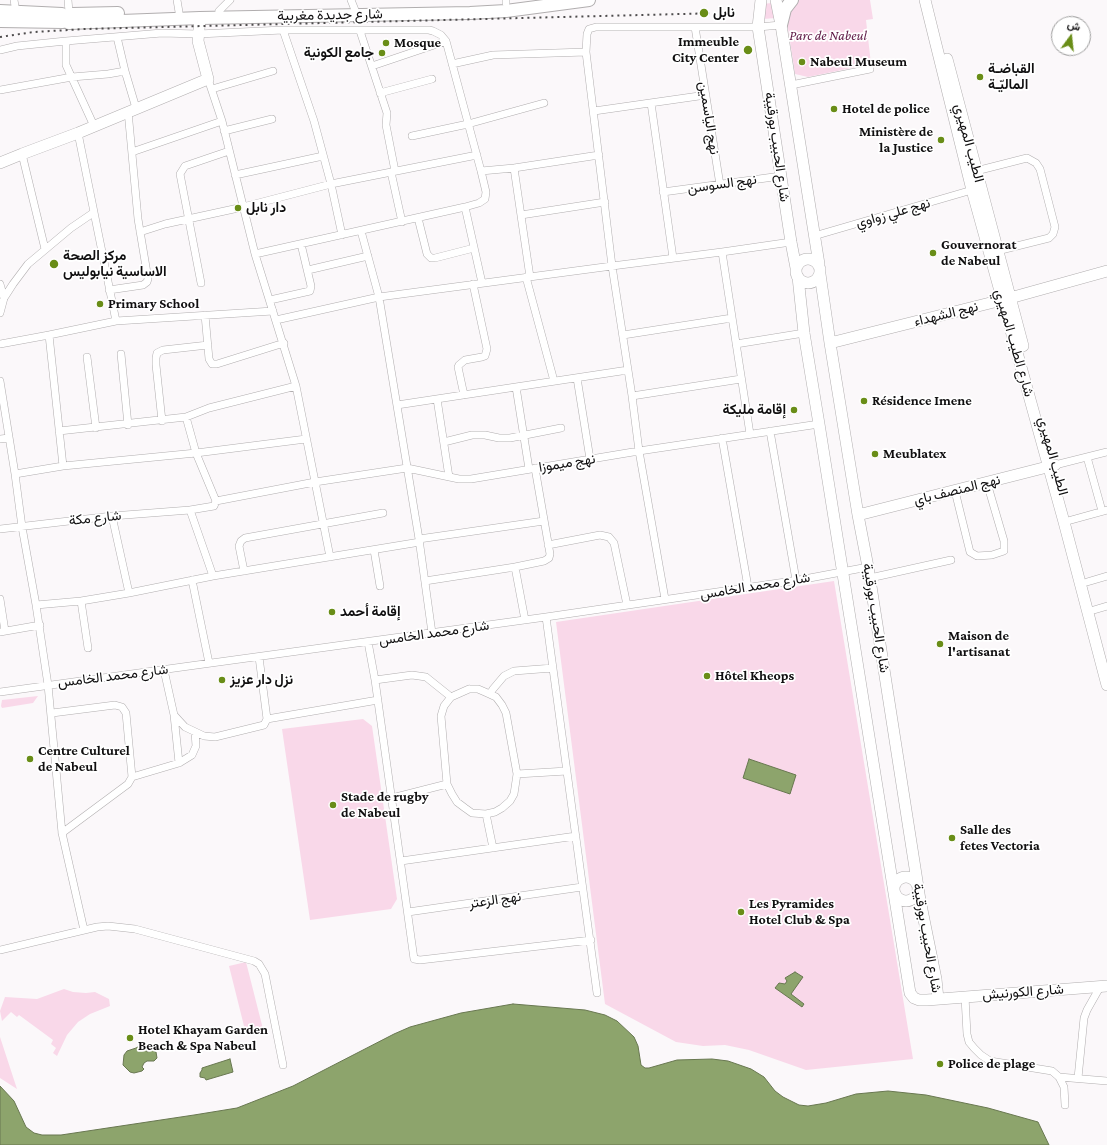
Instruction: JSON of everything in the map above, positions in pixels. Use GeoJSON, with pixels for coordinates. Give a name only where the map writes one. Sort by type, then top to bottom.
{"type":"FeatureCollection","features":[{"type":"Feature","properties":{"kind":"main road","name":"شارع جديدة مغربية"},"geometry":{"type":"LineString","coordinates":[[67,14],[178,6],[219,10],[354,7],[527,0]]}},
{"type":"Feature","properties":{"kind":"main road","name":"شارع جديدة مغربية"},"geometry":{"type":"LineString","coordinates":[[67,14],[200,18],[354,7],[470,13],[506,11],[589,0]]}},
{"type":"Feature","properties":{"kind":"main road"},"geometry":{"type":"LineString","coordinates":[[781,25],[785,9],[792,0]]}},
{"type":"Feature","properties":{"kind":"main road"},"geometry":{"type":"LineString","coordinates":[[0,11],[13,3],[67,14]]}},
{"type":"Feature","properties":{"kind":"main road"},"geometry":{"type":"LineString","coordinates":[[0,21],[67,14]]}},
{"type":"Feature","properties":{"kind":"street"},"geometry":{"type":"LineString","coordinates":[[219,10],[230,0]]}},
{"type":"Feature","properties":{"kind":"street","name":"شارع الحبيب بورقيبة"},"geometry":{"type":"LineString","coordinates":[[761,0],[758,27],[790,242],[797,272],[804,333],[909,989],[913,996],[919,1000],[938,999],[936,979],[918,887],[870,578],[830,343],[791,85],[776,0]]}},
{"type":"Feature","properties":{"kind":"street","name":"شارع الطيب المهيري"},"geometry":{"type":"LineString","coordinates":[[925,0],[972,190],[1006,299],[1068,521],[1091,610],[1106,679]]}},
{"type":"Feature","properties":{"kind":"street","name":"الطيب المهيري"},"geometry":{"type":"LineString","coordinates":[[932,0],[998,251],[1006,299]]}},
{"type":"Feature","properties":{"kind":"street"},"geometry":{"type":"LineString","coordinates":[[200,18],[198,34],[199,48],[222,121],[255,254],[274,311],[296,386],[330,557]]}},
{"type":"Feature","properties":{"kind":"street"},"geometry":{"type":"LineString","coordinates":[[664,599],[639,451],[612,266],[586,52],[587,34],[589,29],[593,28],[758,27],[781,25]]}},
{"type":"Feature","properties":{"kind":"street","name":"نهج الياسمين"},"geometry":{"type":"LineString","coordinates":[[695,27],[720,185]]}},
{"type":"Feature","properties":{"kind":"street"},"geometry":{"type":"LineString","coordinates":[[283,30],[314,121],[331,184],[342,235]]}},
{"type":"Feature","properties":{"kind":"street"},"geometry":{"type":"LineString","coordinates":[[0,50],[17,46],[162,33],[198,34],[283,30],[429,30],[437,32],[441,35],[446,41],[477,155],[486,192],[485,199],[479,203],[465,207],[255,254]]}},
{"type":"Feature","properties":{"kind":"street"},"geometry":{"type":"LineString","coordinates":[[360,31],[387,113],[386,125],[402,222]]}},
{"type":"Feature","properties":{"kind":"street"},"geometry":{"type":"LineString","coordinates":[[109,290],[142,285],[147,282],[148,274],[140,232],[132,152],[132,110],[117,37]]}},
{"type":"Feature","properties":{"kind":"street"},"geometry":{"type":"LineString","coordinates":[[66,41],[66,65],[94,126]]}},
{"type":"Feature","properties":{"kind":"street"},"geometry":{"type":"LineString","coordinates":[[372,66],[446,41]]}},
{"type":"Feature","properties":{"kind":"street"},"geometry":{"type":"LineString","coordinates":[[452,64],[493,55],[586,52]]}},
{"type":"Feature","properties":{"kind":"street"},"geometry":{"type":"LineString","coordinates":[[791,85],[870,69]]}},
{"type":"Feature","properties":{"kind":"street"},"geometry":{"type":"LineString","coordinates":[[0,90],[72,77],[125,71]]}},
{"type":"Feature","properties":{"kind":"street"},"geometry":{"type":"LineString","coordinates":[[0,164],[132,110],[210,84],[273,71]]}},
{"type":"Feature","properties":{"kind":"street"},"geometry":{"type":"LineString","coordinates":[[380,93],[432,79]]}},
{"type":"Feature","properties":{"kind":"street"},"geometry":{"type":"LineString","coordinates":[[594,111],[706,95]]}},
{"type":"Feature","properties":{"kind":"street"},"geometry":{"type":"LineString","coordinates":[[412,136],[468,124],[544,103]]}},
{"type":"Feature","properties":{"kind":"street"},"geometry":{"type":"LineString","coordinates":[[651,103],[673,258]]}},
{"type":"Feature","properties":{"kind":"street"},"geometry":{"type":"LineString","coordinates":[[224,131],[272,119]]}},
{"type":"Feature","properties":{"kind":"street"},"geometry":{"type":"LineString","coordinates":[[132,152],[222,121]]}},
{"type":"Feature","properties":{"kind":"street"},"geometry":{"type":"LineString","coordinates":[[78,133],[116,321]]}},
{"type":"Feature","properties":{"kind":"street"},"geometry":{"type":"LineString","coordinates":[[201,283],[181,180],[181,171],[185,166],[191,163],[229,151]]}},
{"type":"Feature","properties":{"kind":"street"},"geometry":{"type":"LineString","coordinates":[[22,154],[45,250]]}},
{"type":"Feature","properties":{"kind":"street"},"geometry":{"type":"LineString","coordinates":[[140,232],[164,224],[331,184],[477,155]]}},
{"type":"Feature","properties":{"kind":"street"},"geometry":{"type":"LineString","coordinates":[[481,171],[514,168],[599,155]]}},
{"type":"Feature","properties":{"kind":"street"},"geometry":{"type":"LineString","coordinates":[[235,175],[323,156]]}},
{"type":"Feature","properties":{"kind":"street"},"geometry":{"type":"LineString","coordinates":[[976,171],[1027,158],[1036,163],[1040,169],[1054,227],[1053,234],[1049,238],[998,251]]}},
{"type":"Feature","properties":{"kind":"street"},"geometry":{"type":"LineString","coordinates":[[514,168],[528,277],[554,381]]}},
{"type":"Feature","properties":{"kind":"street","name":"نهج السوسن"},"geometry":{"type":"LineString","coordinates":[[663,192],[781,176]]}},
{"type":"Feature","properties":{"kind":"street","name":"نهج علي زواوي"},"geometry":{"type":"LineString","coordinates":[[814,236],[972,190]]}},
{"type":"Feature","properties":{"kind":"street"},"geometry":{"type":"LineString","coordinates":[[521,216],[604,202]]}},
{"type":"Feature","properties":{"kind":"street"},"geometry":{"type":"LineString","coordinates":[[465,207],[482,283]]}},
{"type":"Feature","properties":{"kind":"street"},"geometry":{"type":"LineString","coordinates":[[0,313],[4,298],[28,264],[71,228],[93,213]]}},
{"type":"Feature","properties":{"kind":"street"},"geometry":{"type":"LineString","coordinates":[[418,218],[428,254],[431,258],[474,248]]}},
{"type":"Feature","properties":{"kind":"street"},"geometry":{"type":"LineString","coordinates":[[361,231],[378,297],[419,541],[432,633]]}},
{"type":"Feature","properties":{"kind":"street"},"geometry":{"type":"LineString","coordinates":[[276,320],[378,297],[790,242]]}},
{"type":"Feature","properties":{"kind":"street"},"geometry":{"type":"LineString","coordinates":[[270,300],[310,291],[311,286],[308,270],[301,244]]}},
{"type":"Feature","properties":{"kind":"street"},"geometry":{"type":"LineString","coordinates":[[722,252],[750,434]]}},
{"type":"Feature","properties":{"kind":"street"},"geometry":{"type":"LineString","coordinates":[[308,270],[368,256]]}},
{"type":"Feature","properties":{"kind":"street"},"geometry":{"type":"LineString","coordinates":[[806,258],[811,259],[819,269],[815,281],[810,283],[805,283],[797,272],[802,260],[806,258]]}},
{"type":"Feature","properties":{"kind":"street","name":"نهج الشهداء"},"geometry":{"type":"LineString","coordinates":[[830,343],[1006,299],[1107,271]]}},
{"type":"Feature","properties":{"kind":"street"},"geometry":{"type":"LineString","coordinates":[[0,284],[4,298]]}},
{"type":"Feature","properties":{"kind":"street"},"geometry":{"type":"LineString","coordinates":[[464,395],[458,367],[459,364],[465,360],[485,356],[487,349],[473,284]]}},
{"type":"Feature","properties":{"kind":"street"},"geometry":{"type":"LineString","coordinates":[[0,344],[116,321],[274,311]]}},
{"type":"Feature","properties":{"kind":"street"},"geometry":{"type":"LineString","coordinates":[[205,315],[209,362],[214,365],[284,344]]}},
{"type":"Feature","properties":{"kind":"street"},"geometry":{"type":"LineString","coordinates":[[623,335],[732,318]]}},
{"type":"Feature","properties":{"kind":"street"},"geometry":{"type":"LineString","coordinates":[[736,344],[804,333]]}},
{"type":"Feature","properties":{"kind":"street"},"geometry":{"type":"LineString","coordinates":[[49,335],[63,466]]}},
{"type":"Feature","properties":{"kind":"street"},"geometry":{"type":"LineString","coordinates":[[162,421],[156,365],[157,353],[163,350],[208,345]]}},
{"type":"Feature","properties":{"kind":"street"},"geometry":{"type":"LineString","coordinates":[[121,354],[128,424]]}},
{"type":"Feature","properties":{"kind":"street"},"geometry":{"type":"LineString","coordinates":[[87,357],[96,428]]}},
{"type":"Feature","properties":{"kind":"street"},"geometry":{"type":"LineString","coordinates":[[396,404],[628,370]]}},
{"type":"Feature","properties":{"kind":"street"},"geometry":{"type":"LineString","coordinates":[[578,378],[590,459]]}},
{"type":"Feature","properties":{"kind":"street"},"geometry":{"type":"LineString","coordinates":[[632,396],[741,379]]}},
{"type":"Feature","properties":{"kind":"street"},"geometry":{"type":"LineString","coordinates":[[0,381],[22,527],[40,625],[52,713],[62,833],[84,930]]}},
{"type":"Feature","properties":{"kind":"street"},"geometry":{"type":"LineString","coordinates":[[59,431],[162,421],[186,417],[209,408],[296,386]]}},
{"type":"Feature","properties":{"kind":"street"},"geometry":{"type":"LineString","coordinates":[[425,581],[515,567],[548,560],[550,554],[544,521],[523,436],[516,387]]}},
{"type":"Feature","properties":{"kind":"street"},"geometry":{"type":"LineString","coordinates":[[437,398],[449,477]]}},
{"type":"Feature","properties":{"kind":"street"},"geometry":{"type":"LineString","coordinates":[[186,417],[196,453],[216,502]]}},
{"type":"Feature","properties":{"kind":"street","name":"نهج ميموزا"},"geometry":{"type":"LineString","coordinates":[[216,502],[315,482],[407,468],[449,477],[471,479],[639,451],[819,424]]}},
{"type":"Feature","properties":{"kind":"street"},"geometry":{"type":"LineString","coordinates":[[444,442],[472,435],[485,435],[499,438],[523,436],[561,428]]}},
{"type":"Feature","properties":{"kind":"street"},"geometry":{"type":"LineString","coordinates":[[770,431],[796,580]]}},
{"type":"Feature","properties":{"kind":"street"},"geometry":{"type":"LineString","coordinates":[[0,439],[9,438]]}},
{"type":"Feature","properties":{"kind":"street"},"geometry":{"type":"LineString","coordinates":[[15,474],[63,466],[196,453],[306,438]]}},
{"type":"Feature","properties":{"kind":"street"},"geometry":{"type":"LineString","coordinates":[[722,438],[748,587]]}},
{"type":"Feature","properties":{"kind":"street"},"geometry":{"type":"LineString","coordinates":[[1052,466],[1107,452]]}},
{"type":"Feature","properties":{"kind":"street"},"geometry":{"type":"LineString","coordinates":[[1087,457],[1105,511],[1068,521],[1087,582],[1091,610],[1107,657]]}},
{"type":"Feature","properties":{"kind":"street","name":"نهج المنصف باي"},"geometry":{"type":"LineString","coordinates":[[858,514],[1052,466]]}},
{"type":"Feature","properties":{"kind":"street"},"geometry":{"type":"LineString","coordinates":[[955,491],[970,552],[981,556],[992,555],[1004,551],[1004,541],[987,483]]}},
{"type":"Feature","properties":{"kind":"street","name":"شارع مكة"},"geometry":{"type":"LineString","coordinates":[[0,529],[112,516],[190,510],[214,506],[216,502]]}},
{"type":"Feature","properties":{"kind":"street"},"geometry":{"type":"LineString","coordinates":[[190,510],[213,576]]}},
{"type":"Feature","properties":{"kind":"street"},"geometry":{"type":"LineString","coordinates":[[244,571],[239,546],[241,541],[245,538],[324,525],[382,513]]}},
{"type":"Feature","properties":{"kind":"street"},"geometry":{"type":"LineString","coordinates":[[112,516],[129,593]]}},
{"type":"Feature","properties":{"kind":"street"},"geometry":{"type":"LineString","coordinates":[[36,605],[81,601],[213,576],[544,521]]}},
{"type":"Feature","properties":{"kind":"street"},"geometry":{"type":"LineString","coordinates":[[548,544],[600,535],[609,537],[614,544],[627,605]]}},
{"type":"Feature","properties":{"kind":"street"},"geometry":{"type":"LineString","coordinates":[[374,550],[380,586]]}},
{"type":"Feature","properties":{"kind":"street"},"geometry":{"type":"LineString","coordinates":[[870,578],[951,560]]}},
{"type":"Feature","properties":{"kind":"street"},"geometry":{"type":"LineString","coordinates":[[515,567],[525,620]]}},
{"type":"Feature","properties":{"kind":"street","name":"شارع محمد الخامس"},"geometry":{"type":"LineString","coordinates":[[0,691],[164,670],[546,617],[796,580],[868,567]]}},
{"type":"Feature","properties":{"kind":"street"},"geometry":{"type":"LineString","coordinates":[[1087,582],[1107,576]]}},
{"type":"Feature","properties":{"kind":"street"},"geometry":{"type":"LineString","coordinates":[[192,580],[209,663]]}},
{"type":"Feature","properties":{"kind":"street"},"geometry":{"type":"LineString","coordinates":[[0,599],[2,632],[40,625]]}},
{"type":"Feature","properties":{"kind":"street"},"geometry":{"type":"LineString","coordinates":[[81,601],[88,648]]}},
{"type":"Feature","properties":{"kind":"street"},"geometry":{"type":"LineString","coordinates":[[1091,610],[1107,606]]}},
{"type":"Feature","properties":{"kind":"street"},"geometry":{"type":"LineString","coordinates":[[546,617],[597,993]]}},
{"type":"Feature","properties":{"kind":"street"},"geometry":{"type":"LineString","coordinates":[[368,642],[378,700],[413,957],[416,960],[420,960],[591,940]]}},
{"type":"Feature","properties":{"kind":"street"},"geometry":{"type":"LineString","coordinates":[[174,715],[185,727],[204,736],[215,737],[264,725],[267,719],[259,657]]}},
{"type":"Feature","properties":{"kind":"street"},"geometry":{"type":"LineString","coordinates":[[490,694],[504,676],[514,671],[552,668]]}},
{"type":"Feature","properties":{"kind":"street"},"geometry":{"type":"LineString","coordinates":[[164,670],[174,715],[179,763]]}},
{"type":"Feature","properties":{"kind":"street"},"geometry":{"type":"LineString","coordinates":[[375,680],[412,675],[426,677],[451,697]]}},
{"type":"Feature","properties":{"kind":"street"},"geometry":{"type":"LineString","coordinates":[[468,689],[478,689],[490,694],[496,697],[506,713],[517,774],[514,794],[510,801],[499,810],[486,814],[472,813],[455,798],[447,784],[441,716],[444,706],[451,697],[468,689]]}},
{"type":"Feature","properties":{"kind":"street"},"geometry":{"type":"LineString","coordinates":[[267,719],[378,700]]}},
{"type":"Feature","properties":{"kind":"street"},"geometry":{"type":"LineString","coordinates":[[52,713],[115,705],[122,707],[126,713],[132,777],[128,784],[62,833]]}},
{"type":"Feature","properties":{"kind":"street"},"geometry":{"type":"LineString","coordinates":[[132,777],[179,763],[192,755],[196,746],[195,732]]}},
{"type":"Feature","properties":{"kind":"street"},"geometry":{"type":"LineString","coordinates":[[517,774],[567,771]]}},
{"type":"Feature","properties":{"kind":"street"},"geometry":{"type":"LineString","coordinates":[[392,798],[447,784]]}},
{"type":"Feature","properties":{"kind":"street"},"geometry":{"type":"LineString","coordinates":[[486,814],[493,848]]}},
{"type":"Feature","properties":{"kind":"street"},"geometry":{"type":"LineString","coordinates":[[401,861],[576,836]]}},
{"type":"Feature","properties":{"kind":"street"},"geometry":{"type":"LineString","coordinates":[[904,877],[913,879],[918,887],[916,896],[908,901],[899,899],[894,891],[896,882],[904,877]]}},
{"type":"Feature","properties":{"kind":"street","name":"نهج الزعتر"},"geometry":{"type":"LineString","coordinates":[[408,912],[582,887]]}},
{"type":"Feature","properties":{"kind":"street"},"geometry":{"type":"LineString","coordinates":[[0,950],[97,927],[108,926],[135,929],[246,958],[259,964],[265,974],[283,1065]]}},
{"type":"Feature","properties":{"kind":"street"},"geometry":{"type":"LineString","coordinates":[[1078,1078],[1084,1018],[1087,1010],[1104,986]]}},
{"type":"Feature","properties":{"kind":"street","name":"شارع الكورنيش"},"geometry":{"type":"LineString","coordinates":[[938,999],[1104,986]]}},
{"type":"Feature","properties":{"kind":"street"},"geometry":{"type":"LineString","coordinates":[[965,997],[967,1034],[969,1042],[981,1055],[990,1061],[1052,1071],[1059,1077],[1064,1087],[1065,1105]]}},
{"type":"Feature","properties":{"kind":"street"},"geometry":{"type":"LineString","coordinates":[[1059,1077],[1107,1081]]}},
{"type":"Feature","properties":{"kind":"green space","name":"Parc de Nabeul"},"geometry":{"type":"Polygon","coordinates":[[[799,0],[870,0],[873,19],[866,20],[871,64],[808,77],[795,74],[787,22],[788,15],[799,0]]]}},
{"type":"Feature","properties":{"kind":"green space"},"geometry":{"type":"Polygon","coordinates":[[[772,3],[775,18],[764,19],[762,4],[772,3]]]}},
{"type":"Feature","properties":{"kind":"green space"},"geometry":{"type":"Polygon","coordinates":[[[834,581],[913,1059],[806,1070],[749,1050],[725,1045],[703,1046],[676,1042],[605,1004],[556,622],[834,581]]]}},
{"type":"Feature","properties":{"kind":"green space"},"geometry":{"type":"Polygon","coordinates":[[[38,696],[33,703],[2,708],[1,706],[2,700],[38,696]]]}},
{"type":"Feature","properties":{"kind":"green space"},"geometry":{"type":"Polygon","coordinates":[[[363,719],[372,726],[397,899],[391,909],[310,920],[282,729],[363,719]]]}},
{"type":"Feature","properties":{"kind":"green space"},"geometry":{"type":"Polygon","coordinates":[[[246,962],[263,1029],[246,1034],[229,966],[246,962]]]}},
{"type":"Feature","properties":{"kind":"green space"},"geometry":{"type":"Polygon","coordinates":[[[64,989],[73,992],[95,992],[109,999],[110,1006],[90,1014],[78,1022],[67,1035],[57,1056],[53,1053],[56,1048],[51,1044],[53,1040],[19,1015],[17,1017],[11,1012],[2,1021],[0,1011],[5,997],[37,999],[64,989]]]}},
{"type":"Feature","properties":{"kind":"green space"},"geometry":{"type":"Polygon","coordinates":[[[0,1037],[17,1089],[0,1078],[0,1037]]]}},
{"type":"Feature","properties":{"kind":"shaded area"},"geometry":{"type":"Polygon","coordinates":[[[749,759],[796,775],[790,794],[743,778],[749,759]]]}},
{"type":"Feature","properties":{"kind":"shaded area"},"geometry":{"type":"Polygon","coordinates":[[[795,972],[803,977],[791,994],[804,1004],[802,1007],[775,988],[779,983],[785,984],[787,981],[785,978],[795,972]]]}},
{"type":"Feature","properties":{"kind":"shaded area"},"geometry":{"type":"Polygon","coordinates":[[[513,1004],[585,1010],[605,1015],[617,1021],[634,1037],[638,1046],[641,1065],[645,1068],[677,1060],[712,1059],[728,1061],[751,1069],[764,1077],[775,1091],[783,1097],[799,1105],[808,1106],[826,1103],[856,1094],[888,1091],[926,1095],[988,1108],[1038,1122],[1049,1145],[0,1145],[0,1086],[14,1101],[26,1127],[34,1133],[42,1135],[61,1135],[194,1115],[237,1108],[293,1086],[410,1027],[461,1013],[513,1004]]]}},
{"type":"Feature","properties":{"kind":"shaded area"},"geometry":{"type":"Polygon","coordinates":[[[141,1045],[144,1046],[147,1052],[152,1050],[156,1052],[157,1058],[154,1061],[147,1061],[144,1063],[142,1067],[144,1069],[142,1071],[134,1073],[130,1072],[123,1065],[124,1055],[127,1051],[141,1045]]]}},
{"type":"Feature","properties":{"kind":"shaded area"},"geometry":{"type":"Polygon","coordinates":[[[230,1059],[233,1072],[206,1080],[205,1078],[200,1077],[202,1068],[230,1059]]]}},
{"type":"Feature","properties":{"kind":"railway"},"geometry":{"type":"LineString","coordinates":[[0,37],[34,32],[85,29],[721,13]]}},
{"type":"Feature","properties":{"kind":"place","name":"نابل"},"geometry":{"type":"Point","coordinates":[704,13]}},
{"type":"Feature","properties":{"kind":"place","name":"Mosque"},"geometry":{"type":"Point","coordinates":[386,43]}},
{"type":"Feature","properties":{"kind":"place","name":"Immeuble City Center"},"geometry":{"type":"Point","coordinates":[748,50]}},
{"type":"Feature","properties":{"kind":"place","name":"جامع الكونية"},"geometry":{"type":"Point","coordinates":[382,53]}},
{"type":"Feature","properties":{"kind":"place","name":"Nabeul Museum"},"geometry":{"type":"Point","coordinates":[802,62]}},
{"type":"Feature","properties":{"kind":"place","name":"القباضـة الماليّـة"},"geometry":{"type":"Point","coordinates":[980,77]}},
{"type":"Feature","properties":{"kind":"place","name":"Hotel de police"},"geometry":{"type":"Point","coordinates":[834,109]}},
{"type":"Feature","properties":{"kind":"place","name":"Ministère de la Justice"},"geometry":{"type":"Point","coordinates":[941,140]}},
{"type":"Feature","properties":{"kind":"place","name":"دار نابل"},"geometry":{"type":"Point","coordinates":[238,208]}},
{"type":"Feature","properties":{"kind":"place","name":"Gouvernorat de Nabeul"},"geometry":{"type":"Point","coordinates":[933,253]}},
{"type":"Feature","properties":{"kind":"place","name":"مركز الصحة الاساسية نيابوليس"},"geometry":{"type":"Point","coordinates":[54,264]}},
{"type":"Feature","properties":{"kind":"place","name":"Primary School"},"geometry":{"type":"Point","coordinates":[100,304]}},
{"type":"Feature","properties":{"kind":"place","name":"Résidence Imene"},"geometry":{"type":"Point","coordinates":[864,401]}},
{"type":"Feature","properties":{"kind":"place","name":"إقامة مليكة"},"geometry":{"type":"Point","coordinates":[794,410]}},
{"type":"Feature","properties":{"kind":"place","name":"Meublatex"},"geometry":{"type":"Point","coordinates":[875,454]}},
{"type":"Feature","properties":{"kind":"place","name":"إقامة أحمد"},"geometry":{"type":"Point","coordinates":[332,612]}},
{"type":"Feature","properties":{"kind":"place","name":"Maison de l'artisanat"},"geometry":{"type":"Point","coordinates":[940,644]}},
{"type":"Feature","properties":{"kind":"place","name":"Hôtel Kheops"},"geometry":{"type":"Point","coordinates":[707,676]}},
{"type":"Feature","properties":{"kind":"place","name":"نزل دار عزيز"},"geometry":{"type":"Point","coordinates":[222,680]}},
{"type":"Feature","properties":{"kind":"place","name":"Centre Culturel de Nabeul"},"geometry":{"type":"Point","coordinates":[30,759]}},
{"type":"Feature","properties":{"kind":"place","name":"Stade de rugby de Nabeul"},"geometry":{"type":"Point","coordinates":[333,805]}},
{"type":"Feature","properties":{"kind":"place","name":"Salle des fetes Vectoria"},"geometry":{"type":"Point","coordinates":[952,838]}},
{"type":"Feature","properties":{"kind":"place","name":"Les Pyramides Hotel Club & Spa"},"geometry":{"type":"Point","coordinates":[741,912]}},
{"type":"Feature","properties":{"kind":"place","name":"Hotel Khayam Garden Beach & Spa Nabeul"},"geometry":{"type":"Point","coordinates":[130,1038]}},
{"type":"Feature","properties":{"kind":"place","name":"Police de plage"},"geometry":{"type":"Point","coordinates":[940,1064]}}]}
